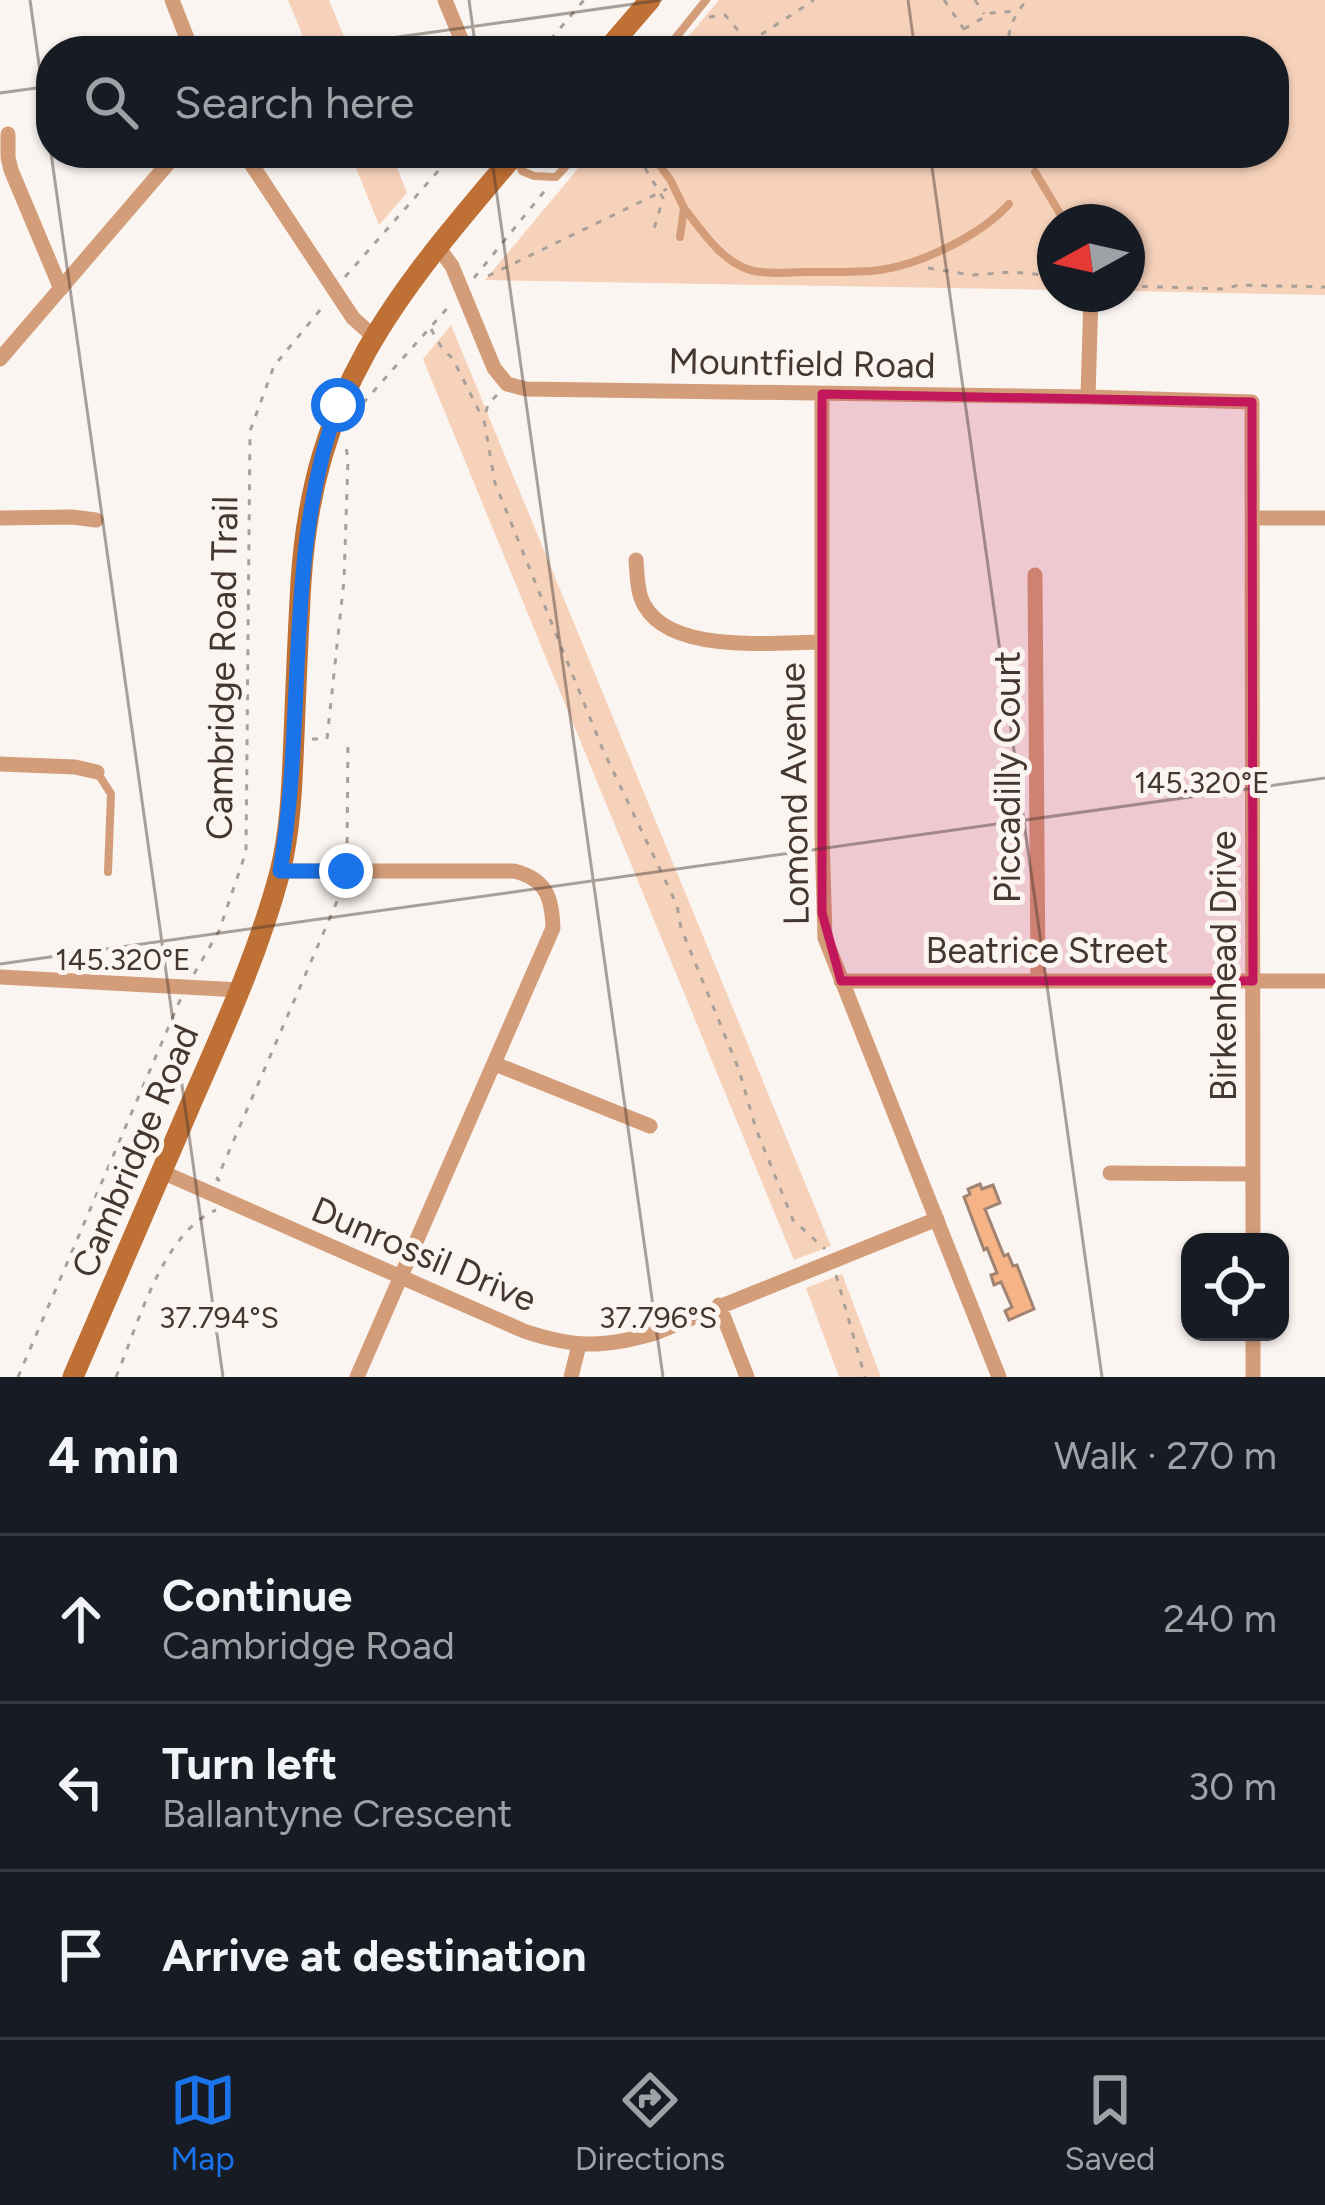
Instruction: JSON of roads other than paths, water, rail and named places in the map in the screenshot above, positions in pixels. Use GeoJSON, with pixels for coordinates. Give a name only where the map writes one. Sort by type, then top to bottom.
{"type":"FeatureCollection","features":[{"type":"Feature","properties":{"kind":"main road"},"geometry":{"type":"LineString","coordinates":[[619,36],[650,0]]}},
{"type":"Feature","properties":{"kind":"main road","name":"Cambridge Road"},"geometry":{"type":"LineString","coordinates":[[73,1377],[240,990],[280,871],[288,828],[304,545],[338,405],[374,336],[438,247],[503,168]]}},
{"type":"Feature","properties":{"kind":"street"},"geometry":{"type":"LineString","coordinates":[[172,0],[186,36]]}},
{"type":"Feature","properties":{"kind":"street"},"geometry":{"type":"LineString","coordinates":[[445,0],[460,36]]}},
{"type":"Feature","properties":{"kind":"street"},"geometry":{"type":"LineString","coordinates":[[8,134],[11,170],[61,289]]}},
{"type":"Feature","properties":{"kind":"street"},"geometry":{"type":"LineString","coordinates":[[0,359],[164,168]]}},
{"type":"Feature","properties":{"kind":"street"},"geometry":{"type":"LineString","coordinates":[[254,168],[353,318],[374,336]]}},
{"type":"Feature","properties":{"kind":"street","name":"Mountfield Road"},"geometry":{"type":"LineString","coordinates":[[438,247],[468,285],[494,368],[508,384],[526,389],[1252,402]]}},
{"type":"Feature","properties":{"kind":"street"},"geometry":{"type":"LineString","coordinates":[[1088,397],[1090,312]]}},
{"type":"Feature","properties":{"kind":"street","name":"Lomond Avenue"},"geometry":{"type":"LineString","coordinates":[[822,394],[825,938],[999,1377]]}},
{"type":"Feature","properties":{"kind":"street","name":"Birkenhead Drive"},"geometry":{"type":"LineString","coordinates":[[1252,402],[1253,1233]]}},
{"type":"Feature","properties":{"kind":"street"},"geometry":{"type":"LineString","coordinates":[[0,518],[96,520]]}},
{"type":"Feature","properties":{"kind":"street"},"geometry":{"type":"LineString","coordinates":[[1253,518],[1325,518]]}},
{"type":"Feature","properties":{"kind":"street"},"geometry":{"type":"LineString","coordinates":[[636,560],[641,598],[652,617],[674,632],[702,641],[822,642]]}},
{"type":"Feature","properties":{"kind":"street","name":"Piccadilly Court"},"geometry":{"type":"LineString","coordinates":[[1035,574],[1038,979]]}},
{"type":"Feature","properties":{"kind":"street"},"geometry":{"type":"LineString","coordinates":[[0,764],[97,772]]}},
{"type":"Feature","properties":{"kind":"street"},"geometry":{"type":"LineString","coordinates":[[280,871],[514,871],[530,875],[553,906],[553,928],[357,1377]]}},
{"type":"Feature","properties":{"kind":"street"},"geometry":{"type":"LineString","coordinates":[[0,977],[240,990]]}},
{"type":"Feature","properties":{"kind":"street","name":"Beatrice Street"},"geometry":{"type":"LineString","coordinates":[[841,981],[1325,981]]}},
{"type":"Feature","properties":{"kind":"street"},"geometry":{"type":"LineString","coordinates":[[496,1064],[650,1126]]}},
{"type":"Feature","properties":{"kind":"street","name":"Dunrossil Drive"},"geometry":{"type":"LineString","coordinates":[[162,1172],[524,1331],[579,1346],[655,1334],[937,1219]]}},
{"type":"Feature","properties":{"kind":"street"},"geometry":{"type":"LineString","coordinates":[[1110,1173],[1253,1174]]}},
{"type":"Feature","properties":{"kind":"street"},"geometry":{"type":"LineString","coordinates":[[718,1305],[748,1377]]}},
{"type":"Feature","properties":{"kind":"street"},"geometry":{"type":"LineString","coordinates":[[1253,1341],[1253,1377]]}},
{"type":"Feature","properties":{"kind":"street"},"geometry":{"type":"LineString","coordinates":[[572,1377],[579,1346]]}},
{"type":"Feature","properties":{"kind":"lane"},"geometry":{"type":"LineString","coordinates":[[677,36],[706,0]]}},
{"type":"Feature","properties":{"kind":"lane"},"geometry":{"type":"LineString","coordinates":[[521,168],[534,176],[556,177],[564,168]]}},
{"type":"Feature","properties":{"kind":"lane"},"geometry":{"type":"LineString","coordinates":[[661,168],[709,240],[752,271],[844,272],[902,265],[964,241],[1009,204]]}},
{"type":"Feature","properties":{"kind":"lane"},"geometry":{"type":"LineString","coordinates":[[1035,172],[1054,204]]}},
{"type":"Feature","properties":{"kind":"lane"},"geometry":{"type":"LineString","coordinates":[[680,237],[684,208]]}},
{"type":"Feature","properties":{"kind":"lane"},"geometry":{"type":"LineString","coordinates":[[97,772],[111,794],[108,872]]}}]}
